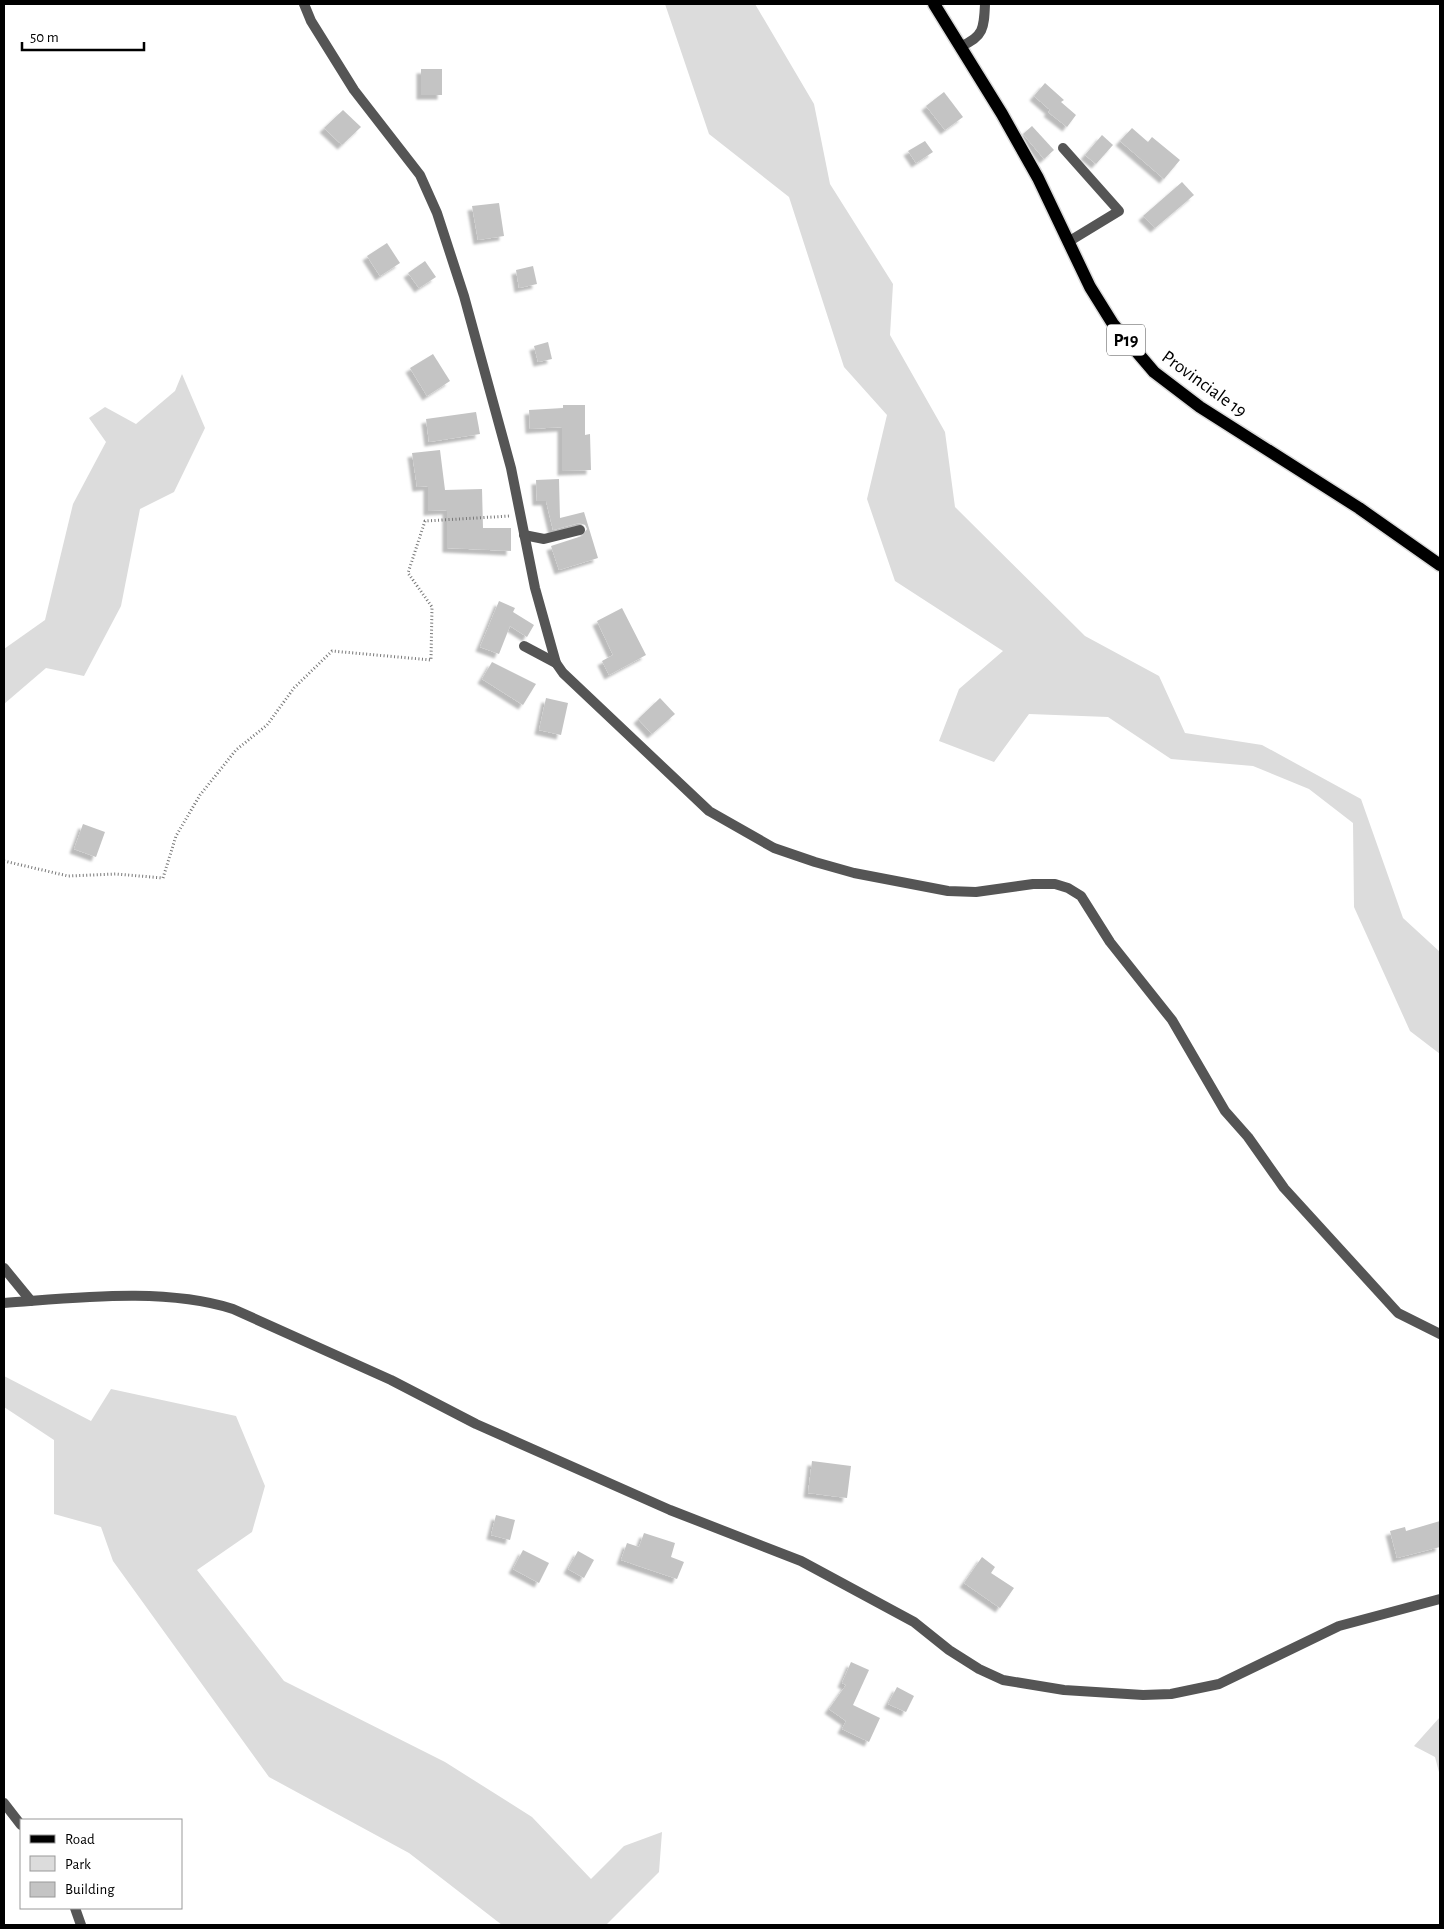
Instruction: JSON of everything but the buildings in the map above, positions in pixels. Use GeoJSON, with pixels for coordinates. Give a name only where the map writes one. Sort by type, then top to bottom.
{"type":"FeatureCollection","features":[{"type":"Feature","properties":{"kind":"main road","name":"Provinciale 19"},"geometry":{"type":"LineString","coordinates":[[934,4],[961,46],[1038,178],[1090,287],[1113,324],[1154,372],[1200,407],[1359,508],[1440,565]]}},
{"type":"Feature","properties":{"kind":"street"},"geometry":{"type":"LineString","coordinates":[[304,4],[311,21],[354,90],[420,175],[437,213],[464,296],[510,468],[535,588],[556,663]]}},
{"type":"Feature","properties":{"kind":"street"},"geometry":{"type":"LineString","coordinates":[[961,46],[972,42],[983,28],[985,4]]}},
{"type":"Feature","properties":{"kind":"street"},"geometry":{"type":"LineString","coordinates":[[1063,148],[1119,211],[1068,242]]}},
{"type":"Feature","properties":{"kind":"street"},"geometry":{"type":"LineString","coordinates":[[524,534],[544,539],[580,530]]}},
{"type":"Feature","properties":{"kind":"street"},"geometry":{"type":"LineString","coordinates":[[524,646],[556,663],[577,687],[709,810],[774,848],[815,862],[854,872],[948,891],[976,892],[1033,884],[1055,884],[1068,888],[1081,896],[1110,942],[1172,1020],[1225,1111],[1248,1137],[1284,1188],[1398,1313],[1440,1334]]}},
{"type":"Feature","properties":{"kind":"street"},"geometry":{"type":"LineString","coordinates":[[4,1268],[31,1301]]}},
{"type":"Feature","properties":{"kind":"street"},"geometry":{"type":"LineString","coordinates":[[4,1303],[136,1296],[206,1300],[233,1309],[392,1380],[476,1424],[670,1510],[801,1561],[914,1622],[979,1669],[1003,1680],[1109,1694],[1171,1694],[1219,1684],[1339,1626],[1440,1600]]}},
{"type":"Feature","properties":{"kind":"street"},"geometry":{"type":"LineString","coordinates":[[4,1803],[20,1824]]}},
{"type":"Feature","properties":{"kind":"street"},"geometry":{"type":"LineString","coordinates":[[75,1909],[81,1925]]}},
{"type":"Feature","properties":{"kind":"path"},"geometry":{"type":"LineString","coordinates":[[4,860],[68,876],[116,874],[163,878],[176,836],[200,795],[236,750],[267,725],[294,688],[332,651],[431,660],[432,607],[408,573],[425,521],[520,516]]}},
{"type":"Feature","properties":{"kind":"green space"},"geometry":{"type":"Polygon","coordinates":[[[665,4],[755,4],[814,104],[830,184],[893,284],[890,335],[945,432],[955,507],[1085,636],[1159,676],[1185,733],[1262,745],[1361,799],[1403,918],[1440,952],[1440,1054],[1410,1031],[1354,907],[1353,823],[1309,789],[1253,766],[1171,759],[1108,717],[1029,714],[994,762],[939,741],[959,689],[1003,651],[895,581],[867,499],[887,415],[844,367],[789,197],[709,134],[665,4]]]}},
{"type":"Feature","properties":{"kind":"green space"},"geometry":{"type":"Polygon","coordinates":[[[182,374],[205,428],[174,492],[140,509],[121,606],[84,676],[46,668],[4,704],[4,649],[45,620],[73,504],[106,442],[89,418],[105,407],[136,424],[175,391],[182,374]]]}},
{"type":"Feature","properties":{"kind":"green space"},"geometry":{"type":"Polygon","coordinates":[[[4,1376],[91,1421],[111,1389],[236,1416],[265,1486],[252,1532],[197,1570],[284,1681],[445,1762],[532,1817],[591,1879],[624,1846],[662,1832],[659,1872],[606,1925],[502,1925],[409,1853],[269,1777],[113,1561],[101,1527],[54,1514],[54,1440],[4,1407],[4,1376]]]}},
{"type":"Feature","properties":{"kind":"green space"},"geometry":{"type":"Polygon","coordinates":[[[1440,1717],[1440,1776],[1435,1757],[1414,1746],[1440,1717]]]}}]}
